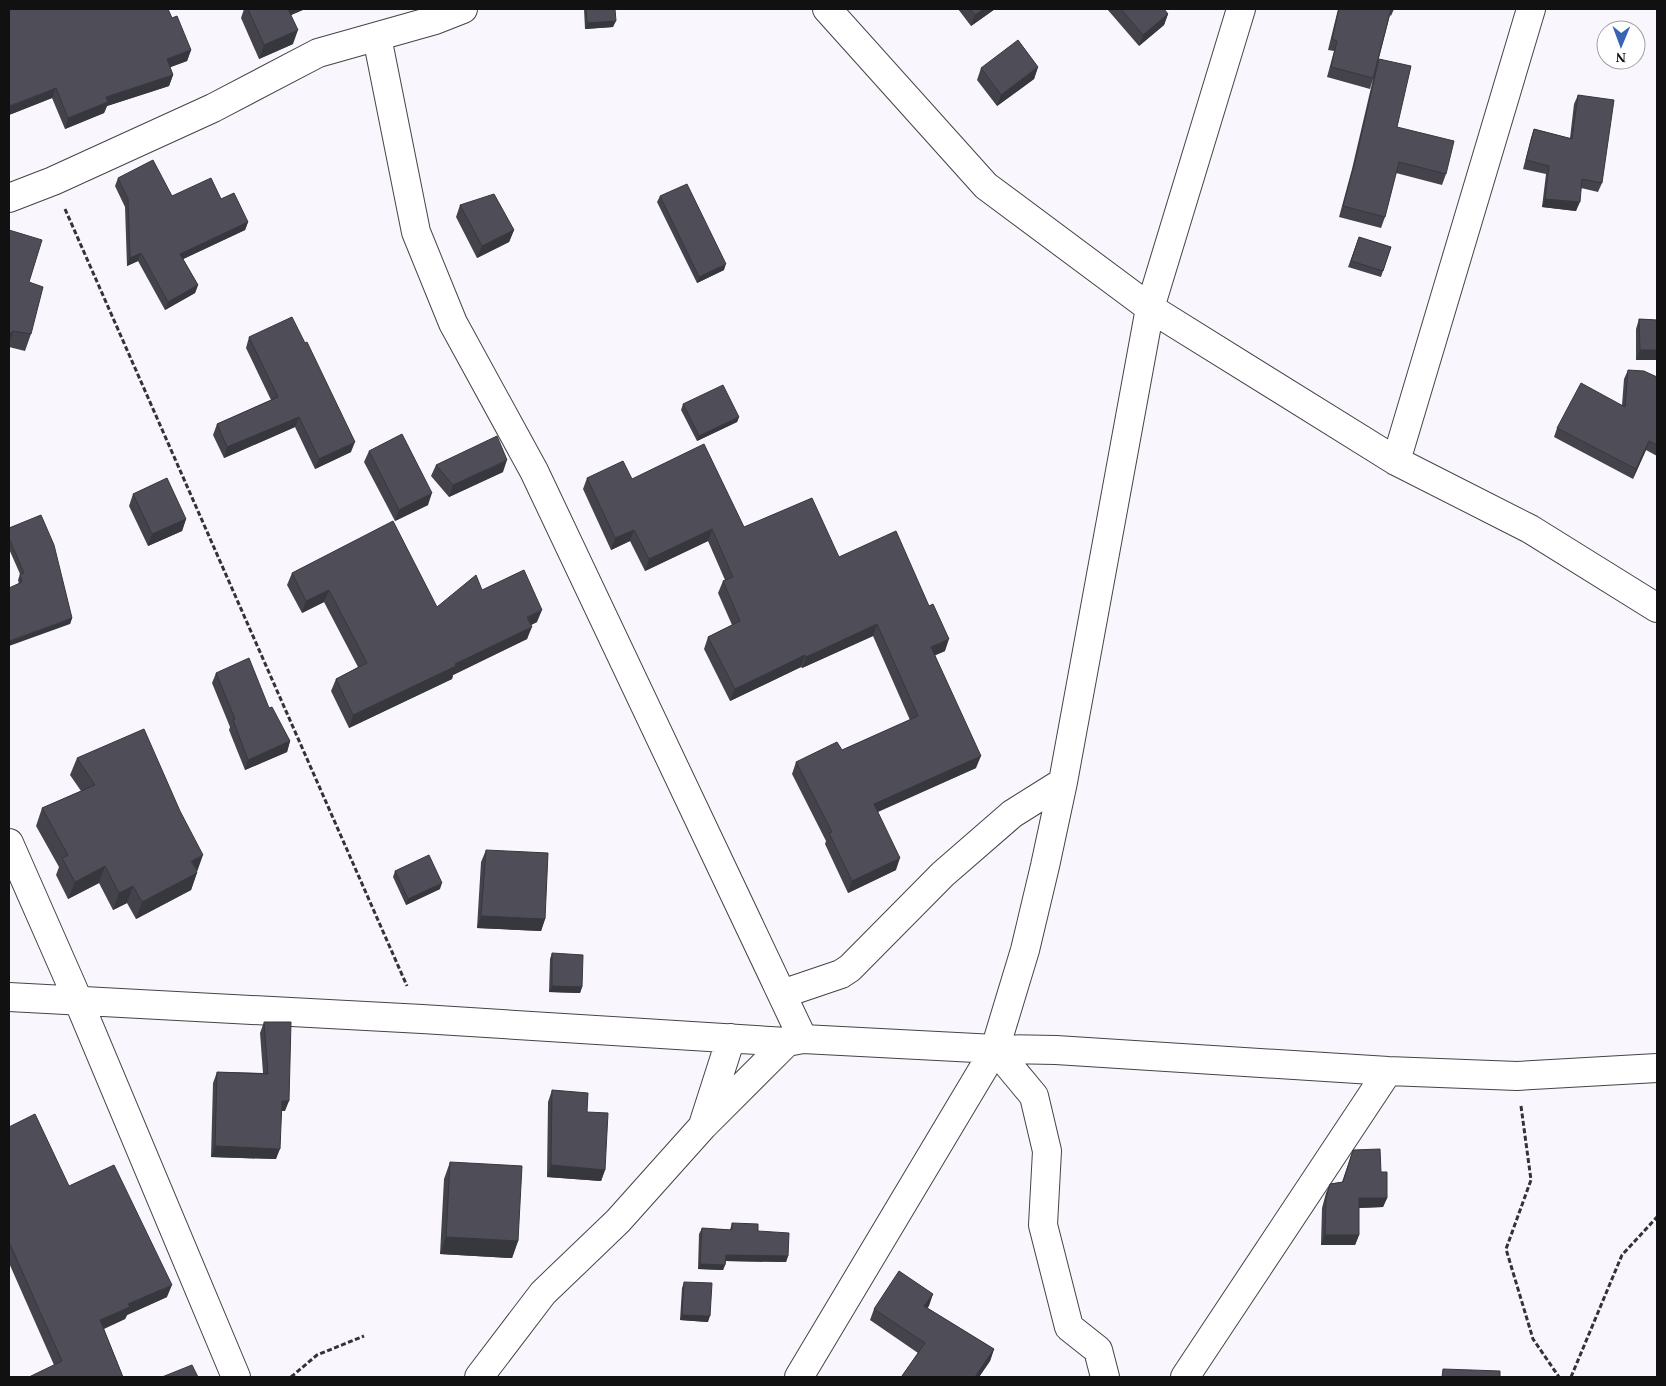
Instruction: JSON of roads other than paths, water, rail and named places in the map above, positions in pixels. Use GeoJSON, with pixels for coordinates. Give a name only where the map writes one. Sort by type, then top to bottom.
{"type":"FeatureCollection","features":[{"type":"Feature","properties":{"kind":"street"},"geometry":{"type":"LineString","coordinates":[[9,198],[53,181],[212,108],[318,53],[436,20],[463,9]]}},
{"type":"Feature","properties":{"kind":"street"},"geometry":{"type":"LineString","coordinates":[[827,9],[986,186],[1150,308],[1396,461],[1530,529],[1657,608]]}},
{"type":"Feature","properties":{"kind":"street"},"geometry":{"type":"LineString","coordinates":[[799,1377],[995,1049],[1025,950],[1045,866],[1150,308],[1241,9]]}},
{"type":"Feature","properties":{"kind":"street"},"geometry":{"type":"LineString","coordinates":[[1396,461],[1531,9]]}},
{"type":"Feature","properties":{"kind":"street"},"geometry":{"type":"LineString","coordinates":[[378,37],[416,232],[446,305],[534,471],[586,585],[782,994],[795,1041]]}},
{"type":"Feature","properties":{"kind":"street"},"geometry":{"type":"LineString","coordinates":[[782,994],[840,974],[850,968],[943,874],[970,850],[1012,814],[1062,782]]}},
{"type":"Feature","properties":{"kind":"street"},"geometry":{"type":"LineString","coordinates":[[9,843],[78,1000],[236,1377]]}},
{"type":"Feature","properties":{"kind":"street"},"geometry":{"type":"LineString","coordinates":[[9,997],[422,1018],[731,1038],[1056,1050],[1388,1071],[1517,1076],[1657,1068]]}},
{"type":"Feature","properties":{"kind":"street"},"geometry":{"type":"LineString","coordinates":[[703,1126],[731,1038]]}},
{"type":"Feature","properties":{"kind":"street"},"geometry":{"type":"LineString","coordinates":[[479,1377],[542,1293],[618,1221],[703,1126],[795,1041]]}},
{"type":"Feature","properties":{"kind":"street"},"geometry":{"type":"LineString","coordinates":[[995,1049],[1034,1096],[1047,1151],[1043,1225],[1068,1327],[1098,1350],[1105,1377]]}},
{"type":"Feature","properties":{"kind":"street"},"geometry":{"type":"LineString","coordinates":[[1186,1377],[1388,1071]]}}]}
